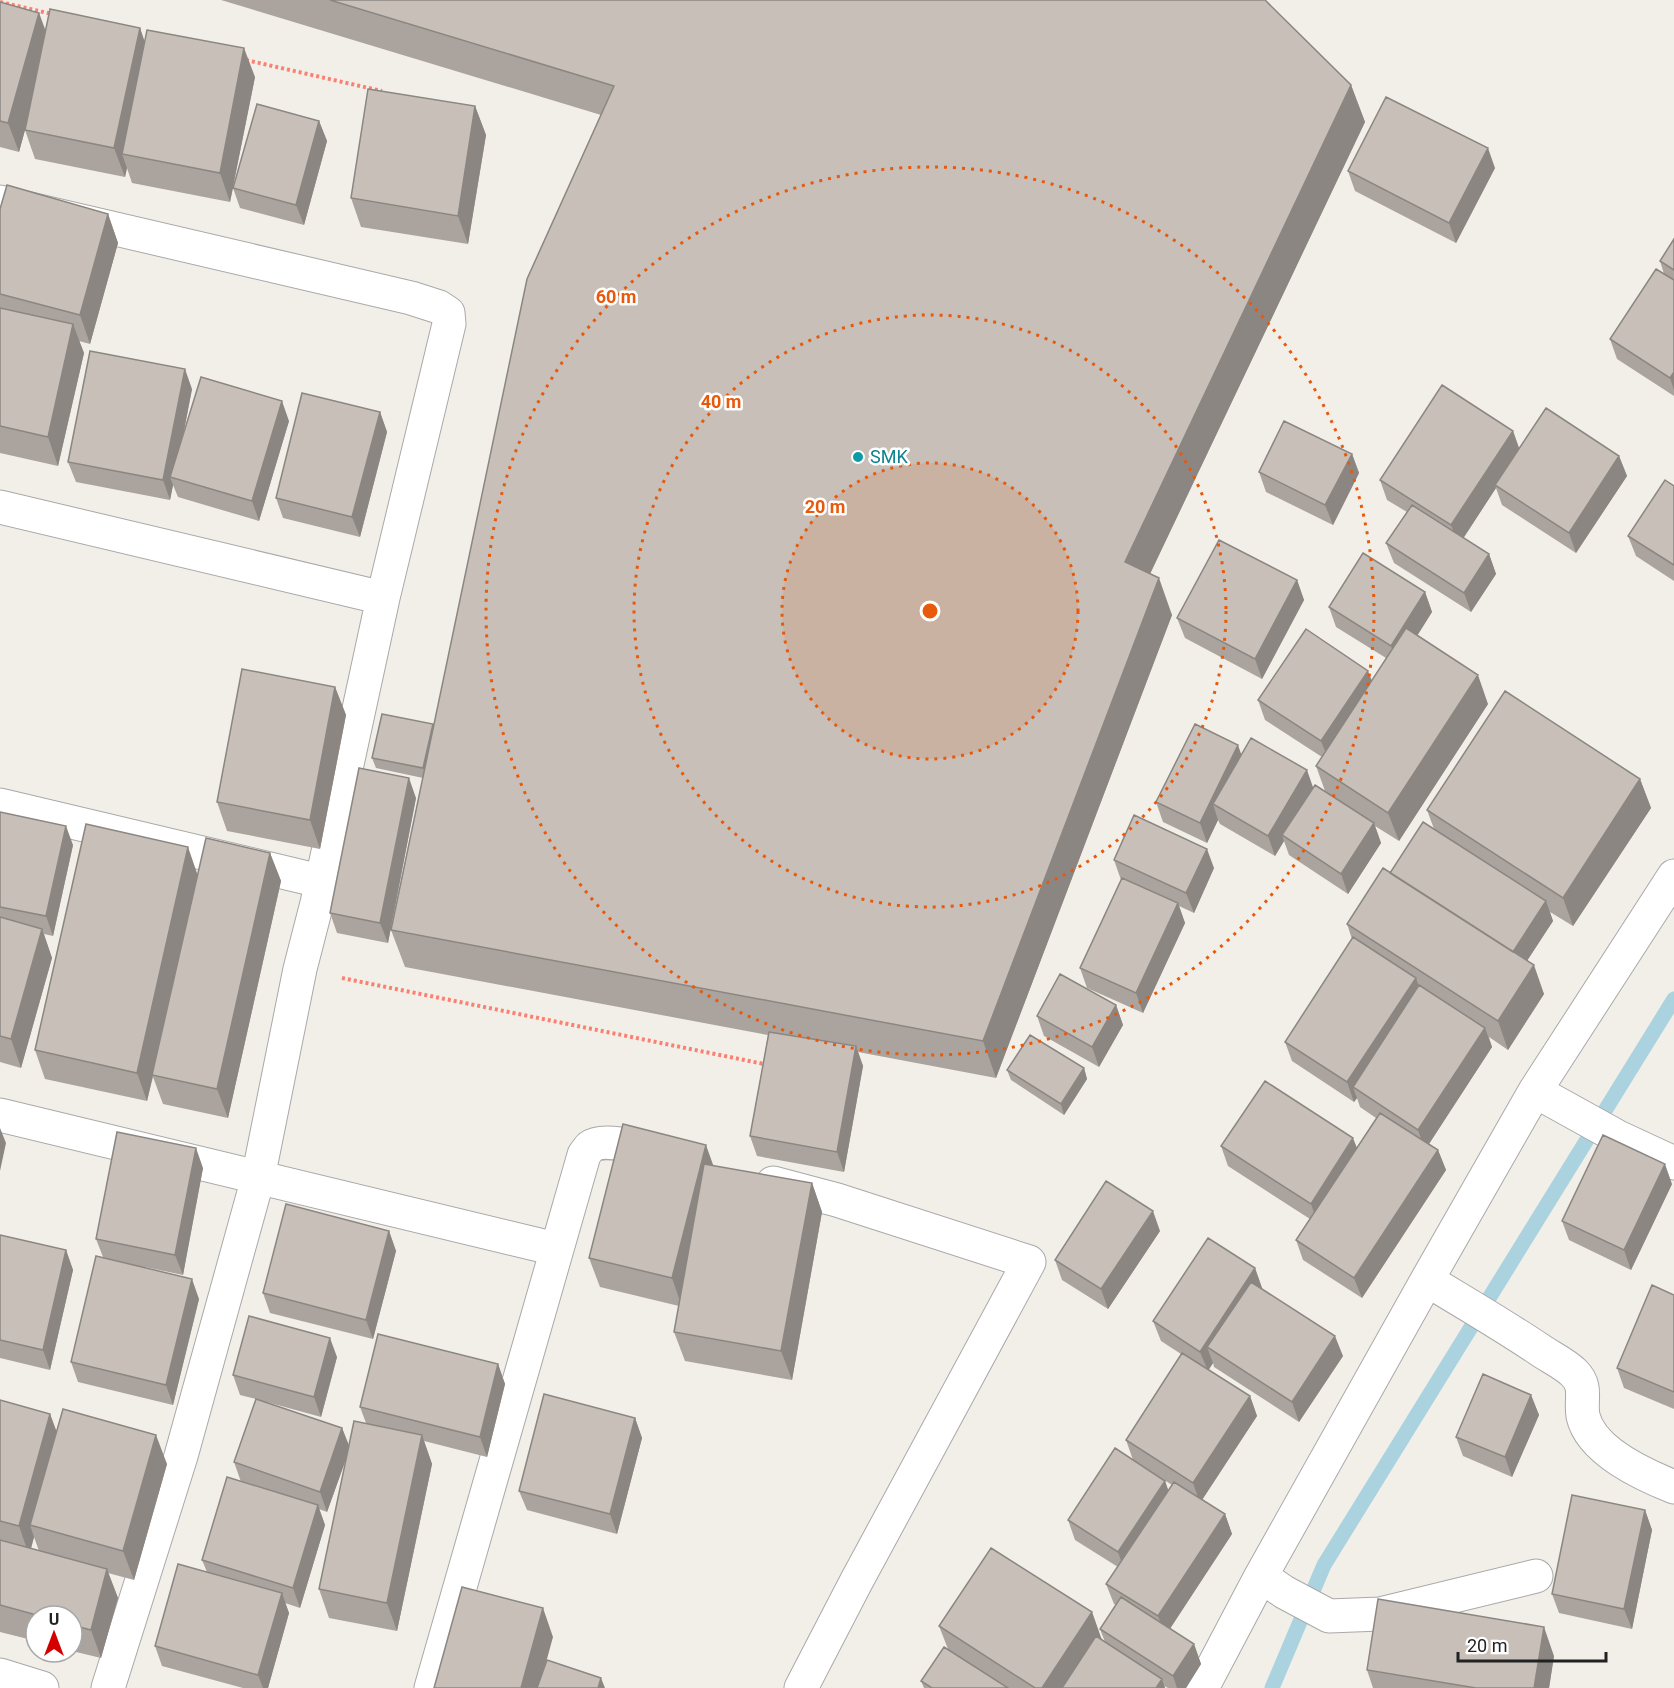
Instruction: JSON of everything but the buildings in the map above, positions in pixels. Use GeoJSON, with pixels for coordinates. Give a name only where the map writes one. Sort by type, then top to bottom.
{"type":"FeatureCollection","features":[{"type":"Feature","properties":{"kind":"street"},"geometry":{"type":"LineString","coordinates":[[0,202],[411,298],[440,307],[448,313],[448,333],[383,598],[300,969],[258,1178],[181,1456],[108,1688]]}},
{"type":"Feature","properties":{"kind":"street"},"geometry":{"type":"LineString","coordinates":[[0,507],[383,598]]}},
{"type":"Feature","properties":{"kind":"street"},"geometry":{"type":"LineString","coordinates":[[0,805],[320,881]]}},
{"type":"Feature","properties":{"kind":"street"},"geometry":{"type":"LineString","coordinates":[[1202,1688],[1273,1584],[1426,1280],[1535,1091],[1674,876]]}},
{"type":"Feature","properties":{"kind":"street"},"geometry":{"type":"LineString","coordinates":[[1535,1091],[1618,1137],[1674,1163]]}},
{"type":"Feature","properties":{"kind":"street"},"geometry":{"type":"LineString","coordinates":[[0,1115],[556,1249]]}},
{"type":"Feature","properties":{"kind":"street"},"geometry":{"type":"LineString","coordinates":[[431,1688],[584,1155],[591,1146],[601,1143],[622,1144],[686,1160]]}},
{"type":"Feature","properties":{"kind":"street"},"geometry":{"type":"LineString","coordinates":[[750,1177],[837,1200],[1029,1262],[801,1688]]}},
{"type":"Feature","properties":{"kind":"street"},"geometry":{"type":"LineString","coordinates":[[1426,1280],[1506,1327],[1573,1372],[1582,1384],[1583,1416],[1589,1431],[1603,1446],[1641,1474],[1674,1487]]}},
{"type":"Feature","properties":{"kind":"street"},"geometry":{"type":"LineString","coordinates":[[147,1448],[181,1456]]}},
{"type":"Feature","properties":{"kind":"street"},"geometry":{"type":"LineString","coordinates":[[1273,1584],[1329,1616],[1380,1614],[1536,1576]]}},
{"type":"Feature","properties":{"kind":"street"},"geometry":{"type":"LineString","coordinates":[[0,1675],[42,1688]]}},
{"type":"Feature","properties":{"kind":"path"},"geometry":{"type":"LineString","coordinates":[[0,2],[58,16]]}},
{"type":"Feature","properties":{"kind":"path"},"geometry":{"type":"LineString","coordinates":[[244,59],[384,92]]}},
{"type":"Feature","properties":{"kind":"path"},"geometry":{"type":"LineString","coordinates":[[300,969],[764,1064]]}},
{"type":"Feature","properties":{"kind":"waterway"},"geometry":{"type":"LineString","coordinates":[[1272,1688],[1324,1565],[1674,999]]}},
{"type":"Feature","properties":{"kind":"place","name":"SMK"},"geometry":{"type":"Point","coordinates":[858,457]}}]}
